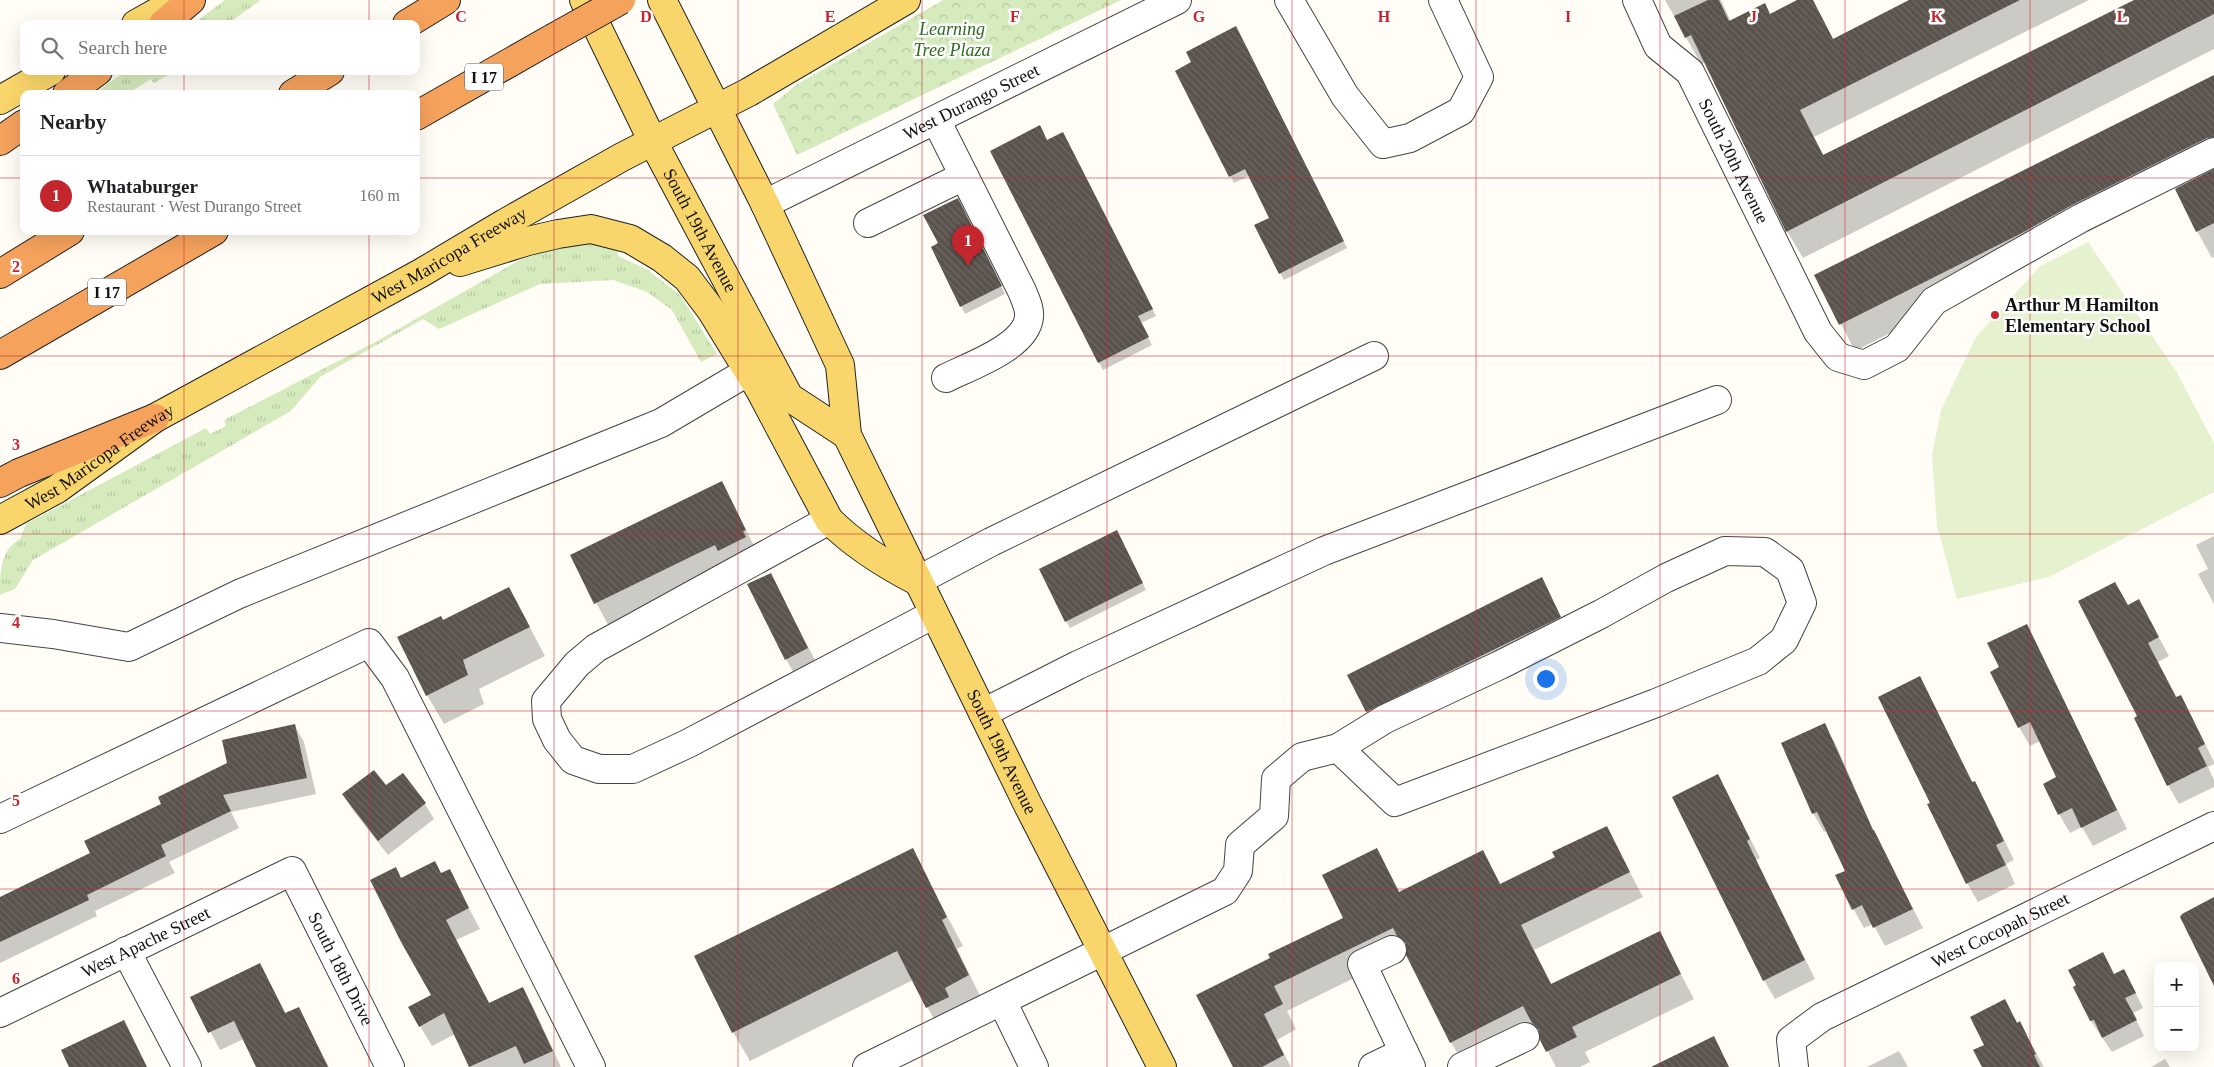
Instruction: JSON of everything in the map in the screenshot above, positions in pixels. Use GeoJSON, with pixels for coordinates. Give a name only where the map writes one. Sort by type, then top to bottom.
{"type":"FeatureCollection","features":[{"type":"Feature","properties":{"kind":"highway"},"geometry":{"type":"LineString","coordinates":[[168,20],[191,0]]}},
{"type":"Feature","properties":{"kind":"highway"},"geometry":{"type":"LineString","coordinates":[[414,20],[446,0]]}},
{"type":"Feature","properties":{"kind":"highway","name":"I 17"},"geometry":{"type":"LineString","coordinates":[[420,114],[621,0]]}},
{"type":"Feature","properties":{"kind":"highway"},"geometry":{"type":"LineString","coordinates":[[72,90],[93,75]]}},
{"type":"Feature","properties":{"kind":"highway"},"geometry":{"type":"LineString","coordinates":[[299,90],[324,75]]}},
{"type":"Feature","properties":{"kind":"highway"},"geometry":{"type":"LineString","coordinates":[[0,141],[20,127]]}},
{"type":"Feature","properties":{"kind":"highway"},"geometry":{"type":"LineString","coordinates":[[0,274],[63,235]]}},
{"type":"Feature","properties":{"kind":"highway","name":"I 17"},"geometry":{"type":"LineString","coordinates":[[0,355],[207,235]]}},
{"type":"Feature","properties":{"kind":"highway"},"geometry":{"type":"LineString","coordinates":[[0,483],[19,473],[155,418]]}},
{"type":"Feature","properties":{"kind":"main road"},"geometry":{"type":"LineString","coordinates":[[143,20],[179,0]]}},
{"type":"Feature","properties":{"kind":"main road","name":"South 19th Avenue"},"geometry":{"type":"LineString","coordinates":[[584,0],[653,142],[789,397],[846,435]]}},
{"type":"Feature","properties":{"kind":"main road","name":"South 19th Avenue"},"geometry":{"type":"LineString","coordinates":[[662,0],[765,204],[840,364],[846,435],[917,581],[1162,1067]]}},
{"type":"Feature","properties":{"kind":"main road","name":"West Maricopa Freeway"},"geometry":{"type":"LineString","coordinates":[[0,520],[58,489],[155,418],[421,274],[505,223],[716,109],[906,0]]}},
{"type":"Feature","properties":{"kind":"main road"},"geometry":{"type":"LineString","coordinates":[[0,100],[44,75]]}},
{"type":"Feature","properties":{"kind":"main road"},"geometry":{"type":"LineString","coordinates":[[421,274],[558,234],[590,229],[630,239],[668,262],[687,278],[711,310],[749,372],[829,520],[856,544],[884,564],[917,581]]}},
{"type":"Feature","properties":{"kind":"street","name":"West Durango Street"},"geometry":{"type":"LineString","coordinates":[[765,204],[1177,0]]}},
{"type":"Feature","properties":{"kind":"street"},"geometry":{"type":"LineString","coordinates":[[1289,0],[1345,96],[1383,144],[1410,138],[1461,111],[1479,77],[1443,0]]}},
{"type":"Feature","properties":{"kind":"street","name":"South 20th Avenue"},"geometry":{"type":"LineString","coordinates":[[1637,0],[1658,46],[1690,72],[1818,332],[1838,358],[1864,365],[1897,348],[1934,301],[2081,218],[2214,152]]}},
{"type":"Feature","properties":{"kind":"street"},"geometry":{"type":"LineString","coordinates":[[936,120],[1022,291],[1028,306],[1029,317],[1022,334],[1009,347],[946,378]]}},
{"type":"Feature","properties":{"kind":"street"},"geometry":{"type":"LineString","coordinates":[[868,223],[964,176]]}},
{"type":"Feature","properties":{"kind":"street"},"geometry":{"type":"LineString","coordinates":[[917,581],[991,542],[1374,356]]}},
{"type":"Feature","properties":{"kind":"street"},"geometry":{"type":"LineString","coordinates":[[0,628],[129,646],[239,594],[661,423],[749,372]]}},
{"type":"Feature","properties":{"kind":"street"},"geometry":{"type":"LineString","coordinates":[[983,713],[1078,665],[1324,551],[1718,400]]}},
{"type":"Feature","properties":{"kind":"street"},"geometry":{"type":"LineString","coordinates":[[829,520],[596,648],[577,664],[546,701],[547,719],[557,740],[573,760],[599,769],[633,769],[687,744],[934,614]]}},
{"type":"Feature","properties":{"kind":"street"},"geometry":{"type":"LineString","coordinates":[[867,1067],[1225,892],[1238,871],[1240,844],[1274,816],[1276,779],[1302,757],[1338,748],[1385,719],[1500,665],[1601,614],[1666,578],[1725,551],[1764,552],[1790,570],[1802,603],[1784,640],[1758,661],[1656,703],[1396,802],[1338,748]]}},
{"type":"Feature","properties":{"kind":"street"},"geometry":{"type":"LineString","coordinates":[[0,819],[369,643],[395,678],[591,1067]]}},
{"type":"Feature","properties":{"kind":"street","name":"West Cocopah Street"},"geometry":{"type":"LineString","coordinates":[[1794,1067],[1791,1040],[1822,1017],[2214,826]]}},
{"type":"Feature","properties":{"kind":"street","name":"West Apache Street"},"geometry":{"type":"LineString","coordinates":[[0,1013],[292,871]]}},
{"type":"Feature","properties":{"kind":"street","name":"South 18th Drive"},"geometry":{"type":"LineString","coordinates":[[292,871],[390,1067]]}},
{"type":"Feature","properties":{"kind":"street"},"geometry":{"type":"LineString","coordinates":[[1373,1067],[1408,1060],[1362,964],[1392,950]]}},
{"type":"Feature","properties":{"kind":"street"},"geometry":{"type":"LineString","coordinates":[[126,951],[187,1067]]}},
{"type":"Feature","properties":{"kind":"street"},"geometry":{"type":"LineString","coordinates":[[1002,1001],[1034,1067]]}},
{"type":"Feature","properties":{"kind":"street"},"geometry":{"type":"LineString","coordinates":[[1462,1067],[1525,1037]]}},
{"type":"Feature","properties":{"kind":"green space"},"geometry":{"type":"Polygon","coordinates":[[[225,0],[261,0],[233,20],[198,20],[225,0]]]}},
{"type":"Feature","properties":{"kind":"green space","name":"Learning Tree Plaza"},"geometry":{"type":"Polygon","coordinates":[[[943,0],[1121,0],[797,155],[773,104],[796,85],[943,0]]]}},
{"type":"Feature","properties":{"kind":"green space"},"geometry":{"type":"Polygon","coordinates":[[[120,75],[168,75],[154,83],[151,79],[133,90],[99,90],[120,75]]]}},
{"type":"Feature","properties":{"kind":"green space"},"geometry":{"type":"Polygon","coordinates":[[[2088,242],[2176,371],[2214,443],[2214,492],[2049,577],[1957,599],[1937,526],[1932,455],[1941,410],[1976,337],[2040,266],[2088,242]]]}},
{"type":"Feature","properties":{"kind":"green space"},"geometry":{"type":"Polygon","coordinates":[[[589,244],[617,249],[618,256],[648,270],[680,295],[717,354],[701,362],[672,310],[647,292],[613,280],[540,284],[439,329],[423,319],[320,377],[291,411],[33,560],[15,589],[0,595],[2,563],[8,549],[20,539],[26,524],[206,428],[210,434],[226,426],[224,420],[379,340],[516,262],[552,250],[589,244]]]}},
{"type":"Feature","properties":{"kind":"building"},"geometry":{"type":"Polygon","coordinates":[[[1708,0],[1719,0],[1729,21],[1765,3],[1770,14],[1797,0],[1813,0],[1833,39],[1909,0],[2020,0],[1800,110],[1823,155],[2134,0],[2214,0],[2214,14],[1786,232],[1691,35],[1685,38],[1674,16],[1708,0]]]}},
{"type":"Feature","properties":{"kind":"building"},"geometry":{"type":"Polygon","coordinates":[[[1236,26],[1344,241],[1279,274],[1254,225],[1269,218],[1245,169],[1229,177],[1175,71],[1191,62],[1186,52],[1236,26]]]}},
{"type":"Feature","properties":{"kind":"building"},"geometry":{"type":"Polygon","coordinates":[[[2214,75],[2214,137],[2207,138],[2074,204],[2020,234],[1839,325],[1814,275],[2214,75]]]}},
{"type":"Feature","properties":{"kind":"building"},"geometry":{"type":"Polygon","coordinates":[[[1040,125],[1047,140],[1063,132],[1153,309],[1138,316],[1149,337],[1098,363],[990,151],[1040,125]]]}},
{"type":"Feature","properties":{"kind":"building"},"geometry":{"type":"Polygon","coordinates":[[[2214,169],[2214,223],[2196,232],[2175,189],[2214,169]]]}},
{"type":"Feature","properties":{"kind":"building"},"geometry":{"type":"Polygon","coordinates":[[[958,198],[1002,286],[960,307],[931,247],[938,243],[923,215],[958,198]]]}},
{"type":"Feature","properties":{"kind":"building"},"geometry":{"type":"Polygon","coordinates":[[[722,481],[746,530],[743,531],[746,537],[718,551],[715,545],[594,604],[570,555],[722,481]]]}},
{"type":"Feature","properties":{"kind":"building"},"geometry":{"type":"Polygon","coordinates":[[[1117,530],[1143,583],[1065,622],[1039,569],[1117,530]]]}},
{"type":"Feature","properties":{"kind":"building"},"geometry":{"type":"Polygon","coordinates":[[[771,573],[808,648],[785,660],[747,584],[771,573]]]}},
{"type":"Feature","properties":{"kind":"building"},"geometry":{"type":"Polygon","coordinates":[[[1542,577],[1561,617],[1366,712],[1347,675],[1542,577]]]}},
{"type":"Feature","properties":{"kind":"building"},"geometry":{"type":"Polygon","coordinates":[[[2115,582],[2128,605],[2139,599],[2159,637],[2148,643],[2176,697],[2181,695],[2205,744],[2198,748],[2207,766],[2167,786],[2134,718],[2137,716],[2078,601],[2115,582]]]}},
{"type":"Feature","properties":{"kind":"building"},"geometry":{"type":"Polygon","coordinates":[[[509,587],[530,627],[463,660],[468,675],[426,696],[397,637],[441,616],[443,620],[509,587]]]}},
{"type":"Feature","properties":{"kind":"building"},"geometry":{"type":"Polygon","coordinates":[[[2027,624],[2117,810],[2081,828],[2072,808],[2058,815],[2043,784],[2056,777],[2030,722],[2018,728],[1990,672],[1999,667],[1987,643],[2027,624]]]}},
{"type":"Feature","properties":{"kind":"building"},"geometry":{"type":"Polygon","coordinates":[[[1920,676],[1972,782],[1975,781],[2004,841],[1996,845],[2006,865],[1966,884],[1927,804],[1930,803],[1878,697],[1920,676]]]}},
{"type":"Feature","properties":{"kind":"building"},"geometry":{"type":"Polygon","coordinates":[[[1825,723],[1873,830],[1913,909],[1873,928],[1862,905],[1852,910],[1835,875],[1845,871],[1817,812],[1812,814],[1781,743],[1825,723]]]}},
{"type":"Feature","properties":{"kind":"building"},"geometry":{"type":"Polygon","coordinates":[[[295,724],[307,778],[223,795],[231,811],[161,845],[166,856],[87,895],[89,900],[0,942],[0,897],[90,853],[84,841],[161,804],[158,797],[227,763],[222,740],[295,724]]]}},
{"type":"Feature","properties":{"kind":"building"},"geometry":{"type":"Polygon","coordinates":[[[374,770],[386,785],[403,773],[426,803],[378,841],[342,794],[374,770]]]}},
{"type":"Feature","properties":{"kind":"building"},"geometry":{"type":"Polygon","coordinates":[[[1718,774],[1750,839],[1747,841],[1805,960],[1763,981],[1672,797],[1718,774]]]}},
{"type":"Feature","properties":{"kind":"building"},"geometry":{"type":"Polygon","coordinates":[[[1607,826],[1630,872],[1521,925],[1551,984],[1660,931],[1681,974],[1572,1027],[1577,1037],[1546,1052],[1540,1040],[1539,1030],[1532,1023],[1523,1006],[1450,1043],[1406,955],[1406,943],[1397,936],[1393,928],[1274,986],[1283,1004],[1264,1014],[1284,1055],[1262,1067],[1233,1067],[1196,995],[1270,958],[1268,954],[1343,918],[1322,875],[1377,848],[1399,892],[1483,850],[1500,884],[1555,857],[1552,852],[1607,826]]]}},
{"type":"Feature","properties":{"kind":"building"},"geometry":{"type":"Polygon","coordinates":[[[913,848],[947,917],[942,920],[969,975],[945,988],[949,997],[926,1008],[897,951],[732,1033],[694,956],[913,848]]]}},
{"type":"Feature","properties":{"kind":"building"},"geometry":{"type":"Polygon","coordinates":[[[435,861],[441,873],[450,869],[469,908],[446,920],[489,1003],[523,987],[553,1051],[524,1064],[516,1046],[469,1067],[444,1013],[419,1027],[408,1007],[431,995],[401,942],[370,880],[396,867],[401,878],[435,861]]]}},
{"type":"Feature","properties":{"kind":"building"},"geometry":{"type":"Polygon","coordinates":[[[2214,897],[2214,986],[2180,917],[2182,914],[2214,897]]]}},
{"type":"Feature","properties":{"kind":"building"},"geometry":{"type":"Polygon","coordinates":[[[2103,952],[2114,974],[2124,969],[2136,993],[2125,998],[2137,1020],[2102,1038],[2094,1020],[2090,1021],[2073,987],[2076,985],[2068,970],[2103,952]]]}},
{"type":"Feature","properties":{"kind":"building"},"geometry":{"type":"Polygon","coordinates":[[[260,963],[285,1013],[299,1007],[328,1067],[256,1067],[234,1021],[208,1033],[190,997],[260,963]]]}},
{"type":"Feature","properties":{"kind":"building"},"geometry":{"type":"Polygon","coordinates":[[[2005,999],[2017,1023],[2020,1021],[2036,1054],[2034,1055],[2040,1067],[1982,1067],[1973,1050],[1984,1045],[1970,1017],[2005,999]]]}},
{"type":"Feature","properties":{"kind":"building"},"geometry":{"type":"Polygon","coordinates":[[[124,1020],[147,1067],[69,1067],[61,1050],[124,1020]]]}},
{"type":"Feature","properties":{"kind":"building"},"geometry":{"type":"Polygon","coordinates":[[[1714,1036],[1729,1067],[1651,1067],[1714,1036]]]}},
{"type":"Feature","properties":{"kind":"place","name":"Whataburger"},"geometry":{"type":"Point","coordinates":[968,266]}},
{"type":"Feature","properties":{"kind":"place","name":"Arthur M Hamilton Elementary School"},"geometry":{"type":"Point","coordinates":[1995,315]}}]}
